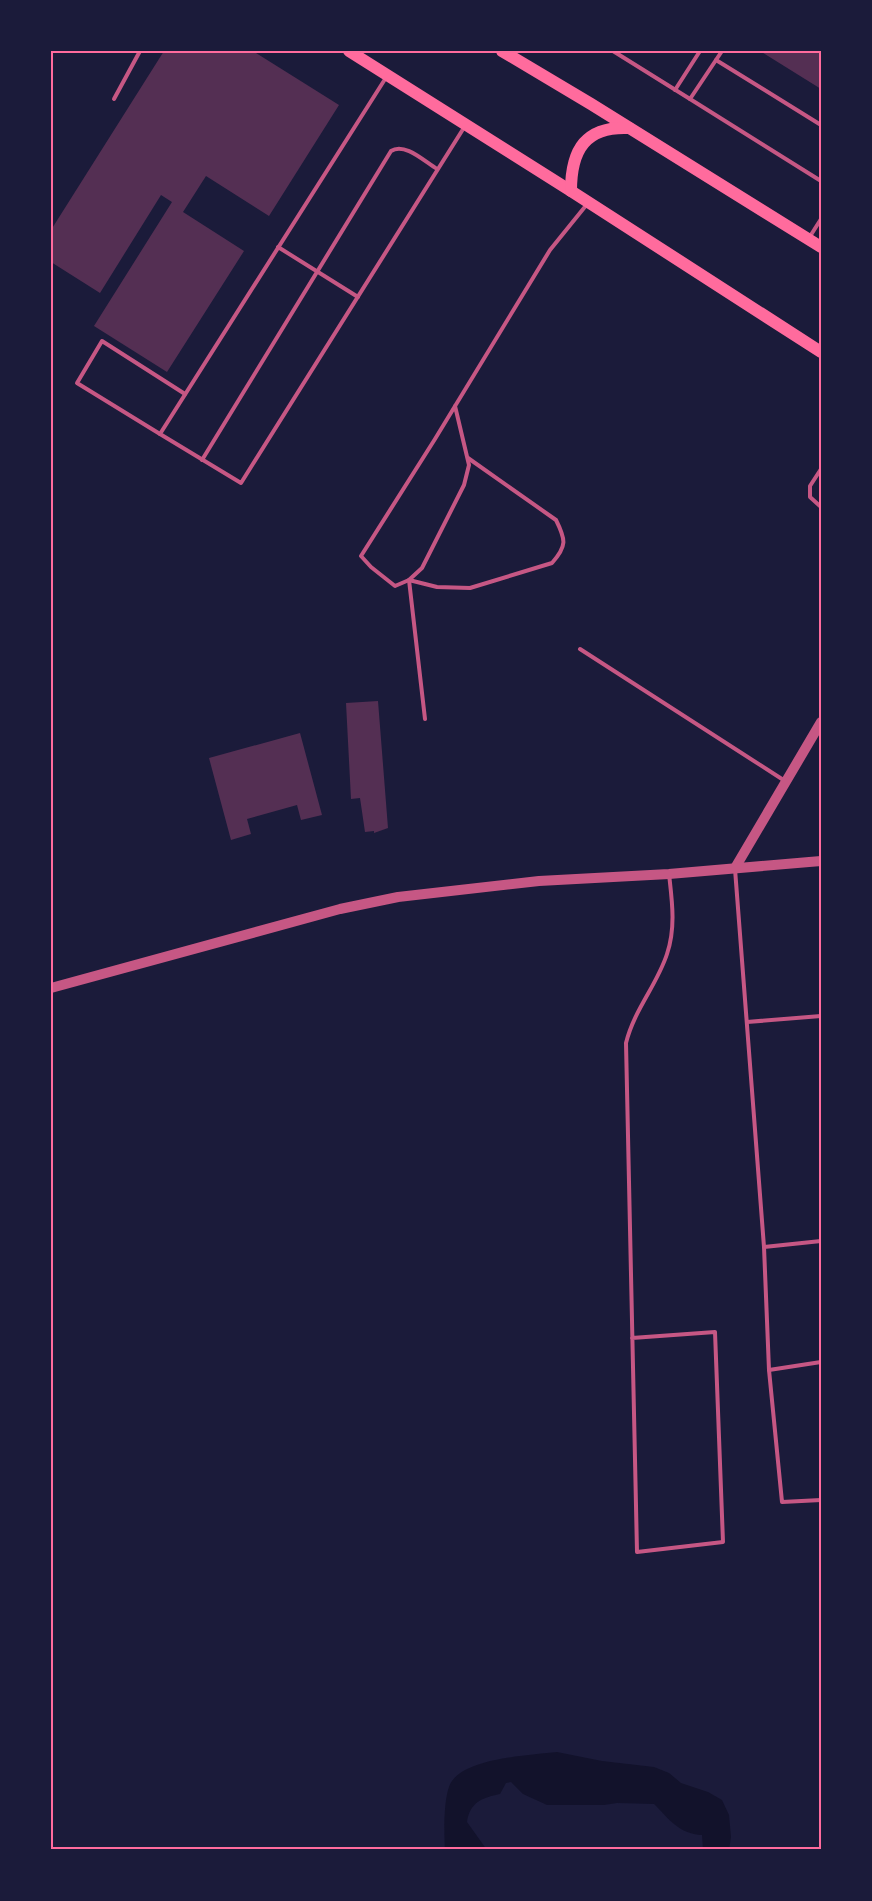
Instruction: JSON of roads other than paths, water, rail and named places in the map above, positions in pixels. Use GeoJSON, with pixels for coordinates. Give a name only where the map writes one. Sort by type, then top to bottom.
{"type":"FeatureCollection","features":[{"type":"Feature","properties":{"kind":"main road"},"geometry":{"type":"LineString","coordinates":[[349,51],[821,352]]}},
{"type":"Feature","properties":{"kind":"main road"},"geometry":{"type":"LineString","coordinates":[[502,51],[522,56],[630,128],[821,247]]}},
{"type":"Feature","properties":{"kind":"main road"},"geometry":{"type":"LineString","coordinates":[[571,191],[576,156],[590,137],[612,128],[630,128]]}},
{"type":"Feature","properties":{"kind":"street"},"geometry":{"type":"LineString","coordinates":[[735,868],[821,722]]}},
{"type":"Feature","properties":{"kind":"street"},"geometry":{"type":"LineString","coordinates":[[51,988],[340,909],[398,897],[539,881],[669,874],[821,861]]}},
{"type":"Feature","properties":{"kind":"lane"},"geometry":{"type":"LineString","coordinates":[[114,99],[140,51]]}},
{"type":"Feature","properties":{"kind":"lane"},"geometry":{"type":"LineString","coordinates":[[614,51],[821,181]]}},
{"type":"Feature","properties":{"kind":"lane"},"geometry":{"type":"LineString","coordinates":[[675,90],[700,51]]}},
{"type":"Feature","properties":{"kind":"lane"},"geometry":{"type":"LineString","coordinates":[[690,99],[722,51]]}},
{"type":"Feature","properties":{"kind":"lane"},"geometry":{"type":"LineString","coordinates":[[716,60],[821,125]]}},
{"type":"Feature","properties":{"kind":"lane"},"geometry":{"type":"LineString","coordinates":[[160,434],[387,75]]}},
{"type":"Feature","properties":{"kind":"lane"},"geometry":{"type":"LineString","coordinates":[[185,394],[102,341],[77,382],[241,483],[466,125]]}},
{"type":"Feature","properties":{"kind":"lane"},"geometry":{"type":"LineString","coordinates":[[202,460],[391,151],[396,147],[403,148],[437,170]]}},
{"type":"Feature","properties":{"kind":"lane"},"geometry":{"type":"LineString","coordinates":[[455,406],[469,465],[464,485],[422,568],[409,580],[395,585],[371,567],[361,556],[550,250],[589,203]]}},
{"type":"Feature","properties":{"kind":"lane"},"geometry":{"type":"LineString","coordinates":[[809,239],[821,219]]}},
{"type":"Feature","properties":{"kind":"lane"},"geometry":{"type":"LineString","coordinates":[[278,247],[358,297]]}},
{"type":"Feature","properties":{"kind":"lane"},"geometry":{"type":"LineString","coordinates":[[409,580],[437,587],[470,588],[552,563],[559,555],[564,544],[563,534],[556,520],[467,458]]}},
{"type":"Feature","properties":{"kind":"lane"},"geometry":{"type":"LineString","coordinates":[[821,469],[810,486],[810,497],[821,507]]}},
{"type":"Feature","properties":{"kind":"lane"},"geometry":{"type":"LineString","coordinates":[[409,580],[425,719]]}},
{"type":"Feature","properties":{"kind":"lane"},"geometry":{"type":"LineString","coordinates":[[580,649],[786,782]]}},
{"type":"Feature","properties":{"kind":"lane"},"geometry":{"type":"LineString","coordinates":[[735,868],[764,1246],[769,1370],[782,1502],[821,1500]]}},
{"type":"Feature","properties":{"kind":"lane"},"geometry":{"type":"LineString","coordinates":[[632,1338],[715,1332],[723,1542],[637,1552],[632,1338],[626,1043],[630,1026],[668,953],[674,915],[669,874]]}},
{"type":"Feature","properties":{"kind":"lane"},"geometry":{"type":"LineString","coordinates":[[747,1022],[821,1016]]}},
{"type":"Feature","properties":{"kind":"lane"},"geometry":{"type":"LineString","coordinates":[[764,1246],[821,1241]]}},
{"type":"Feature","properties":{"kind":"lane"},"geometry":{"type":"LineString","coordinates":[[769,1370],[821,1362]]}}]}
